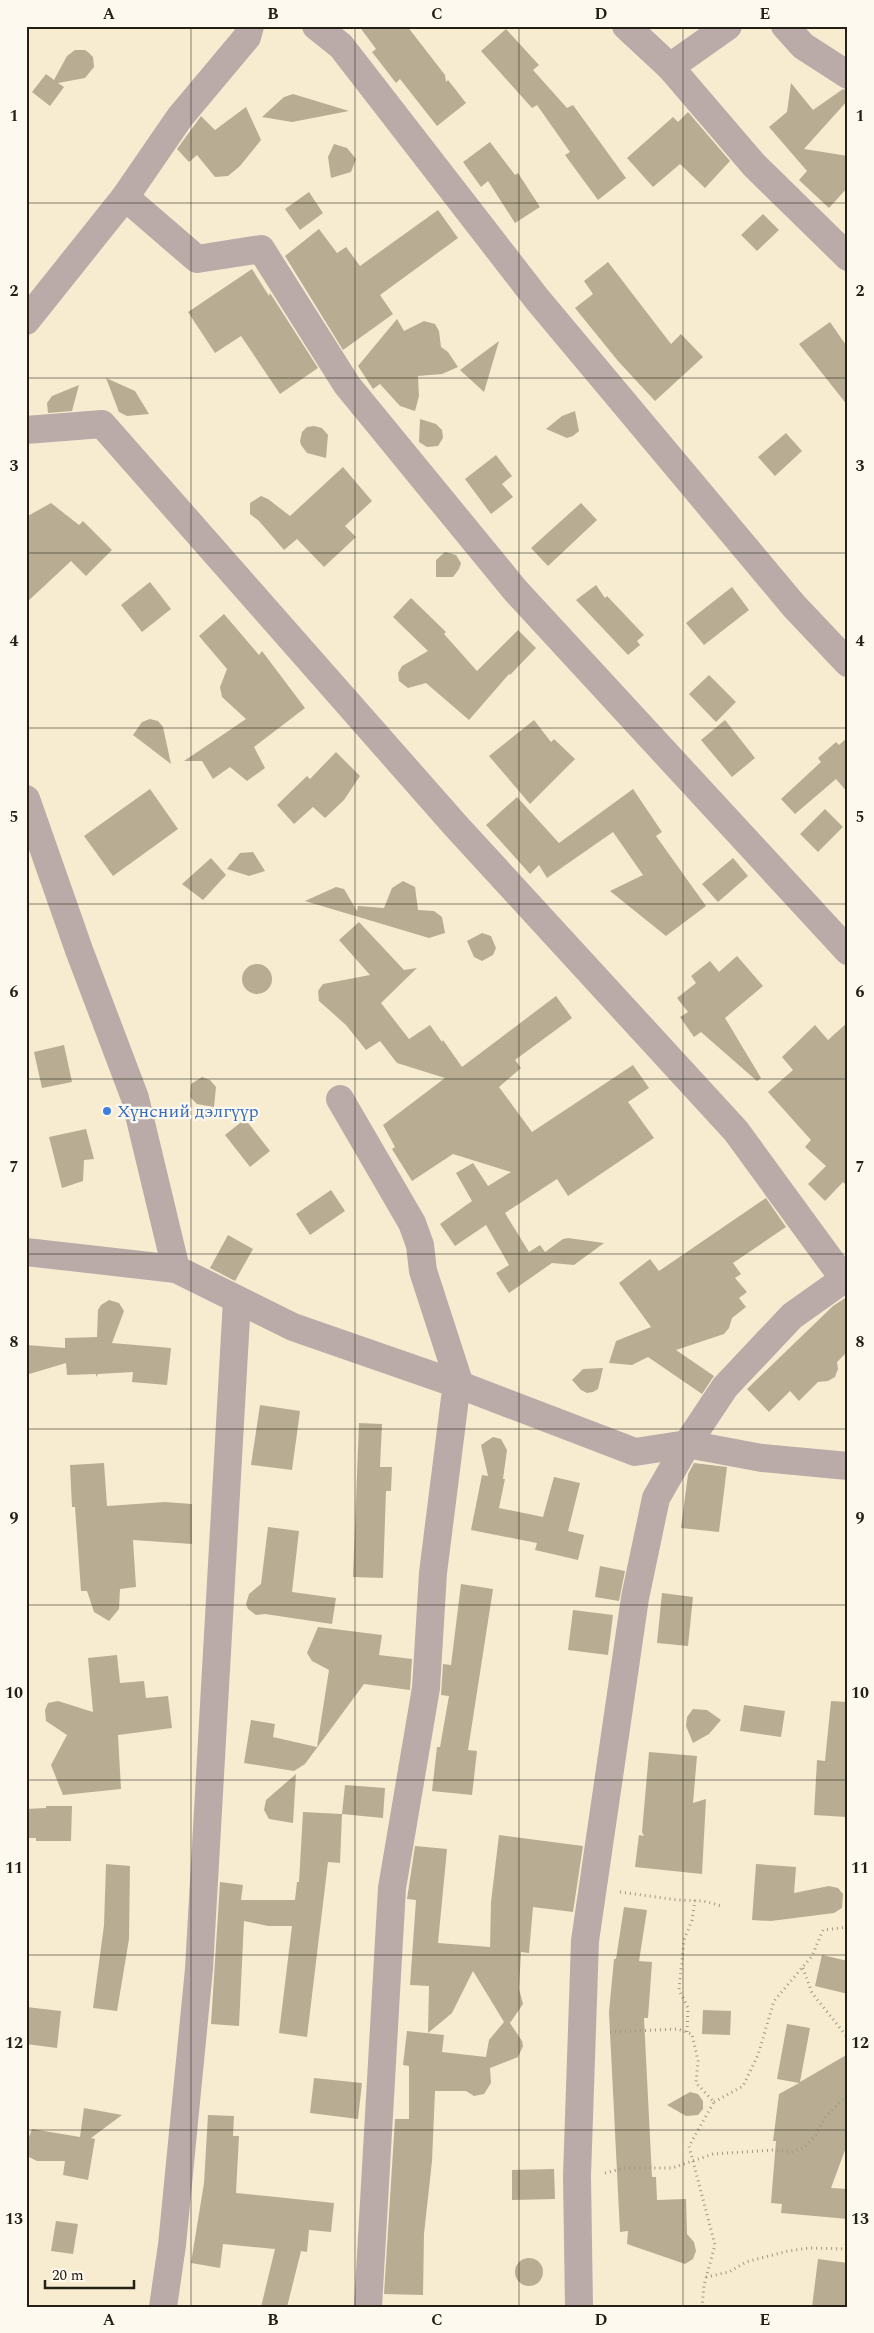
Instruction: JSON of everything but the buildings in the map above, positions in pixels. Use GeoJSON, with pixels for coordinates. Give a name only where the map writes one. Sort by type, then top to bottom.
{"type":"FeatureCollection","features":[{"type":"Feature","properties":{"kind":"street"},"geometry":{"type":"LineString","coordinates":[[26,321],[124,197],[180,116],[247,38],[250,26]]}},
{"type":"Feature","properties":{"kind":"street"},"geometry":{"type":"LineString","coordinates":[[316,26],[341,46],[537,299],[794,606],[848,662]]}},
{"type":"Feature","properties":{"kind":"street"},"geometry":{"type":"LineString","coordinates":[[626,26],[670,67],[754,164],[848,257]]}},
{"type":"Feature","properties":{"kind":"street"},"geometry":{"type":"LineString","coordinates":[[670,67],[728,26]]}},
{"type":"Feature","properties":{"kind":"street"},"geometry":{"type":"LineString","coordinates":[[785,26],[803,46],[848,74]]}},
{"type":"Feature","properties":{"kind":"street"},"geometry":{"type":"LineString","coordinates":[[124,197],[197,258],[261,249],[347,384],[515,590],[848,951]]}},
{"type":"Feature","properties":{"kind":"street"},"geometry":{"type":"LineString","coordinates":[[26,430],[102,424],[456,826],[736,1131],[844,1279],[792,1316],[725,1387],[687,1444],[656,1498],[635,1598],[585,1941],[577,2176],[579,2307]]}},
{"type":"Feature","properties":{"kind":"street"},"geometry":{"type":"LineString","coordinates":[[26,800],[79,950],[135,1098],[176,1269]]}},
{"type":"Feature","properties":{"kind":"street"},"geometry":{"type":"LineString","coordinates":[[340,1100],[412,1223],[420,1245],[423,1271],[460,1385],[455,1398],[433,1573],[426,1688],[392,1888],[368,2307]]}},
{"type":"Feature","properties":{"kind":"street"},"geometry":{"type":"LineString","coordinates":[[26,1252],[176,1269],[293,1327],[460,1385],[635,1452],[687,1444],[762,1458],[848,1466]]}},
{"type":"Feature","properties":{"kind":"street"},"geometry":{"type":"LineString","coordinates":[[163,2307],[172,2245],[199,1969],[237,1300]]}},
{"type":"Feature","properties":{"kind":"path"},"geometry":{"type":"LineString","coordinates":[[592,1890],[636,1892],[678,1900],[695,1900],[722,1906]]}},
{"type":"Feature","properties":{"kind":"path"},"geometry":{"type":"LineString","coordinates":[[687,2032],[688,2008],[680,1990],[684,1940],[692,1920],[695,1900]]}},
{"type":"Feature","properties":{"kind":"path"},"geometry":{"type":"LineString","coordinates":[[702,2307],[706,2278],[715,2245],[689,2146],[714,2102],[742,2086],[758,2055],[774,2001],[812,1956],[823,1930],[848,1927]]}},
{"type":"Feature","properties":{"kind":"path"},"geometry":{"type":"LineString","coordinates":[[803,1968],[812,1993],[848,2038]]}},
{"type":"Feature","properties":{"kind":"path"},"geometry":{"type":"LineString","coordinates":[[581,2036],[678,2029],[692,2034],[698,2061],[696,2083],[714,2102]]}},
{"type":"Feature","properties":{"kind":"path"},"geometry":{"type":"LineString","coordinates":[[577,2176],[624,2168],[655,2166],[672,2168],[713,2154],[773,2150],[791,2152],[804,2148],[815,2136],[826,2116],[848,2094]]}},
{"type":"Feature","properties":{"kind":"path"},"geometry":{"type":"LineString","coordinates":[[706,2278],[729,2272],[746,2262],[788,2251],[808,2248],[848,2249]]}},
{"type":"Feature","properties":{"kind":"place","name":"Хүнсний дэлгүүр"},"geometry":{"type":"Point","coordinates":[107,1111]}}]}
